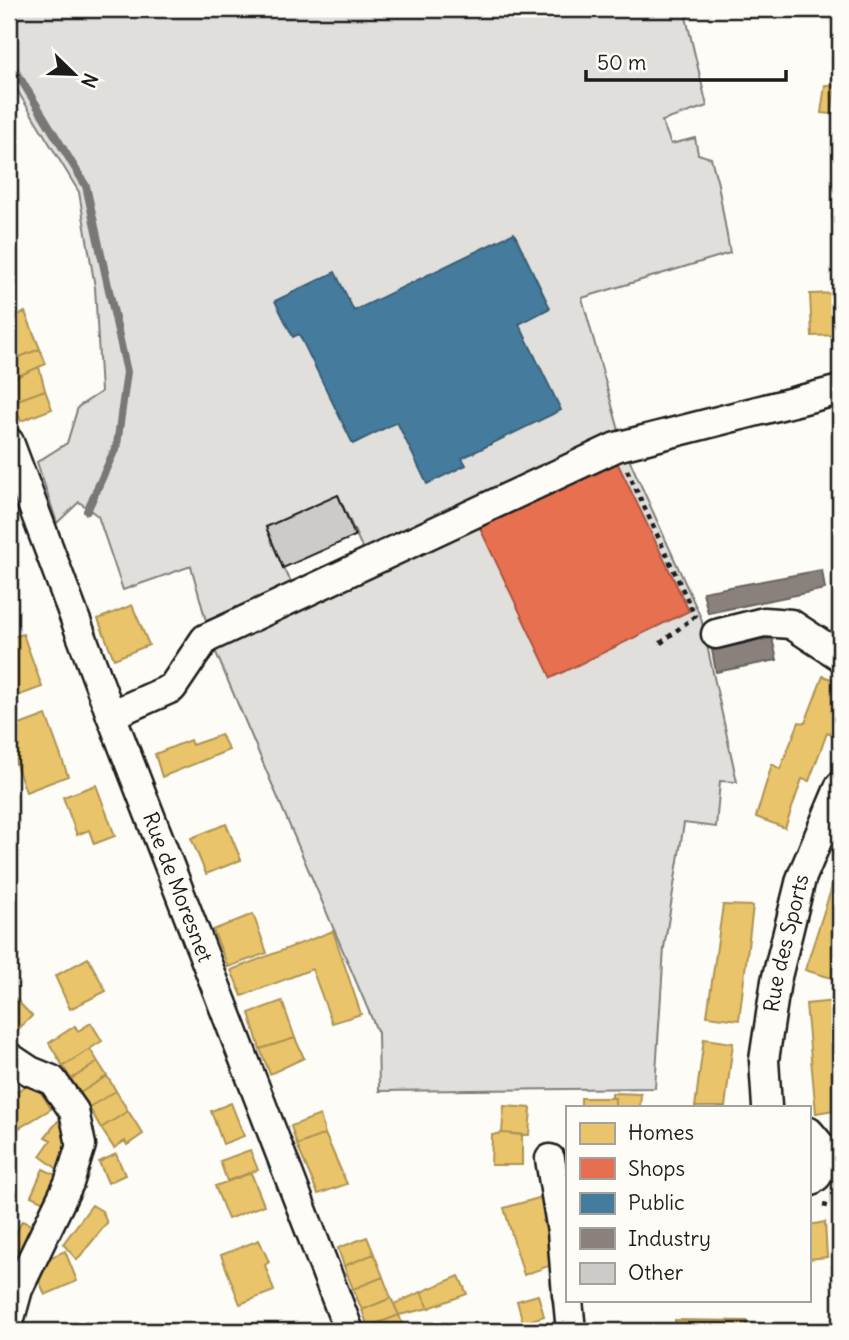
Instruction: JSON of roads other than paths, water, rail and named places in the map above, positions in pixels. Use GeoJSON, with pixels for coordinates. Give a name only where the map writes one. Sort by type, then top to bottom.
{"type":"FeatureCollection","features":[{"type":"Feature","properties":{"kind":"street"},"geometry":{"type":"LineString","coordinates":[[111,715],[172,688],[205,639],[616,447],[840,390]]}},
{"type":"Feature","properties":{"kind":"street","name":"Rue de Moresnet"},"geometry":{"type":"LineString","coordinates":[[9,442],[111,715],[349,1331]]}},
{"type":"Feature","properties":{"kind":"street"},"geometry":{"type":"LineString","coordinates":[[716,634],[764,622],[791,624],[840,656]]}},
{"type":"Feature","properties":{"kind":"street","name":"Rue des Sports"},"geometry":{"type":"LineString","coordinates":[[767,1106],[764,1060],[776,981],[801,879],[840,786]]}},
{"type":"Feature","properties":{"kind":"street"},"geometry":{"type":"LineString","coordinates":[[9,1056],[30,1071],[52,1080],[74,1111],[81,1145],[69,1183],[18,1289],[9,1322]]}},
{"type":"Feature","properties":{"kind":"street"},"geometry":{"type":"LineString","coordinates":[[810,1133],[820,1145],[817,1176],[810,1181]]}},
{"type":"Feature","properties":{"kind":"street"},"geometry":{"type":"LineString","coordinates":[[550,1159],[562,1231],[566,1284]]}},
{"type":"Feature","properties":{"kind":"street"},"geometry":{"type":"LineString","coordinates":[[568,1302],[571,1331]]}},
{"type":"Feature","properties":{"kind":"waterway"},"geometry":{"type":"LineString","coordinates":[[9,60],[86,186],[127,372],[117,445],[87,511]]}}]}
